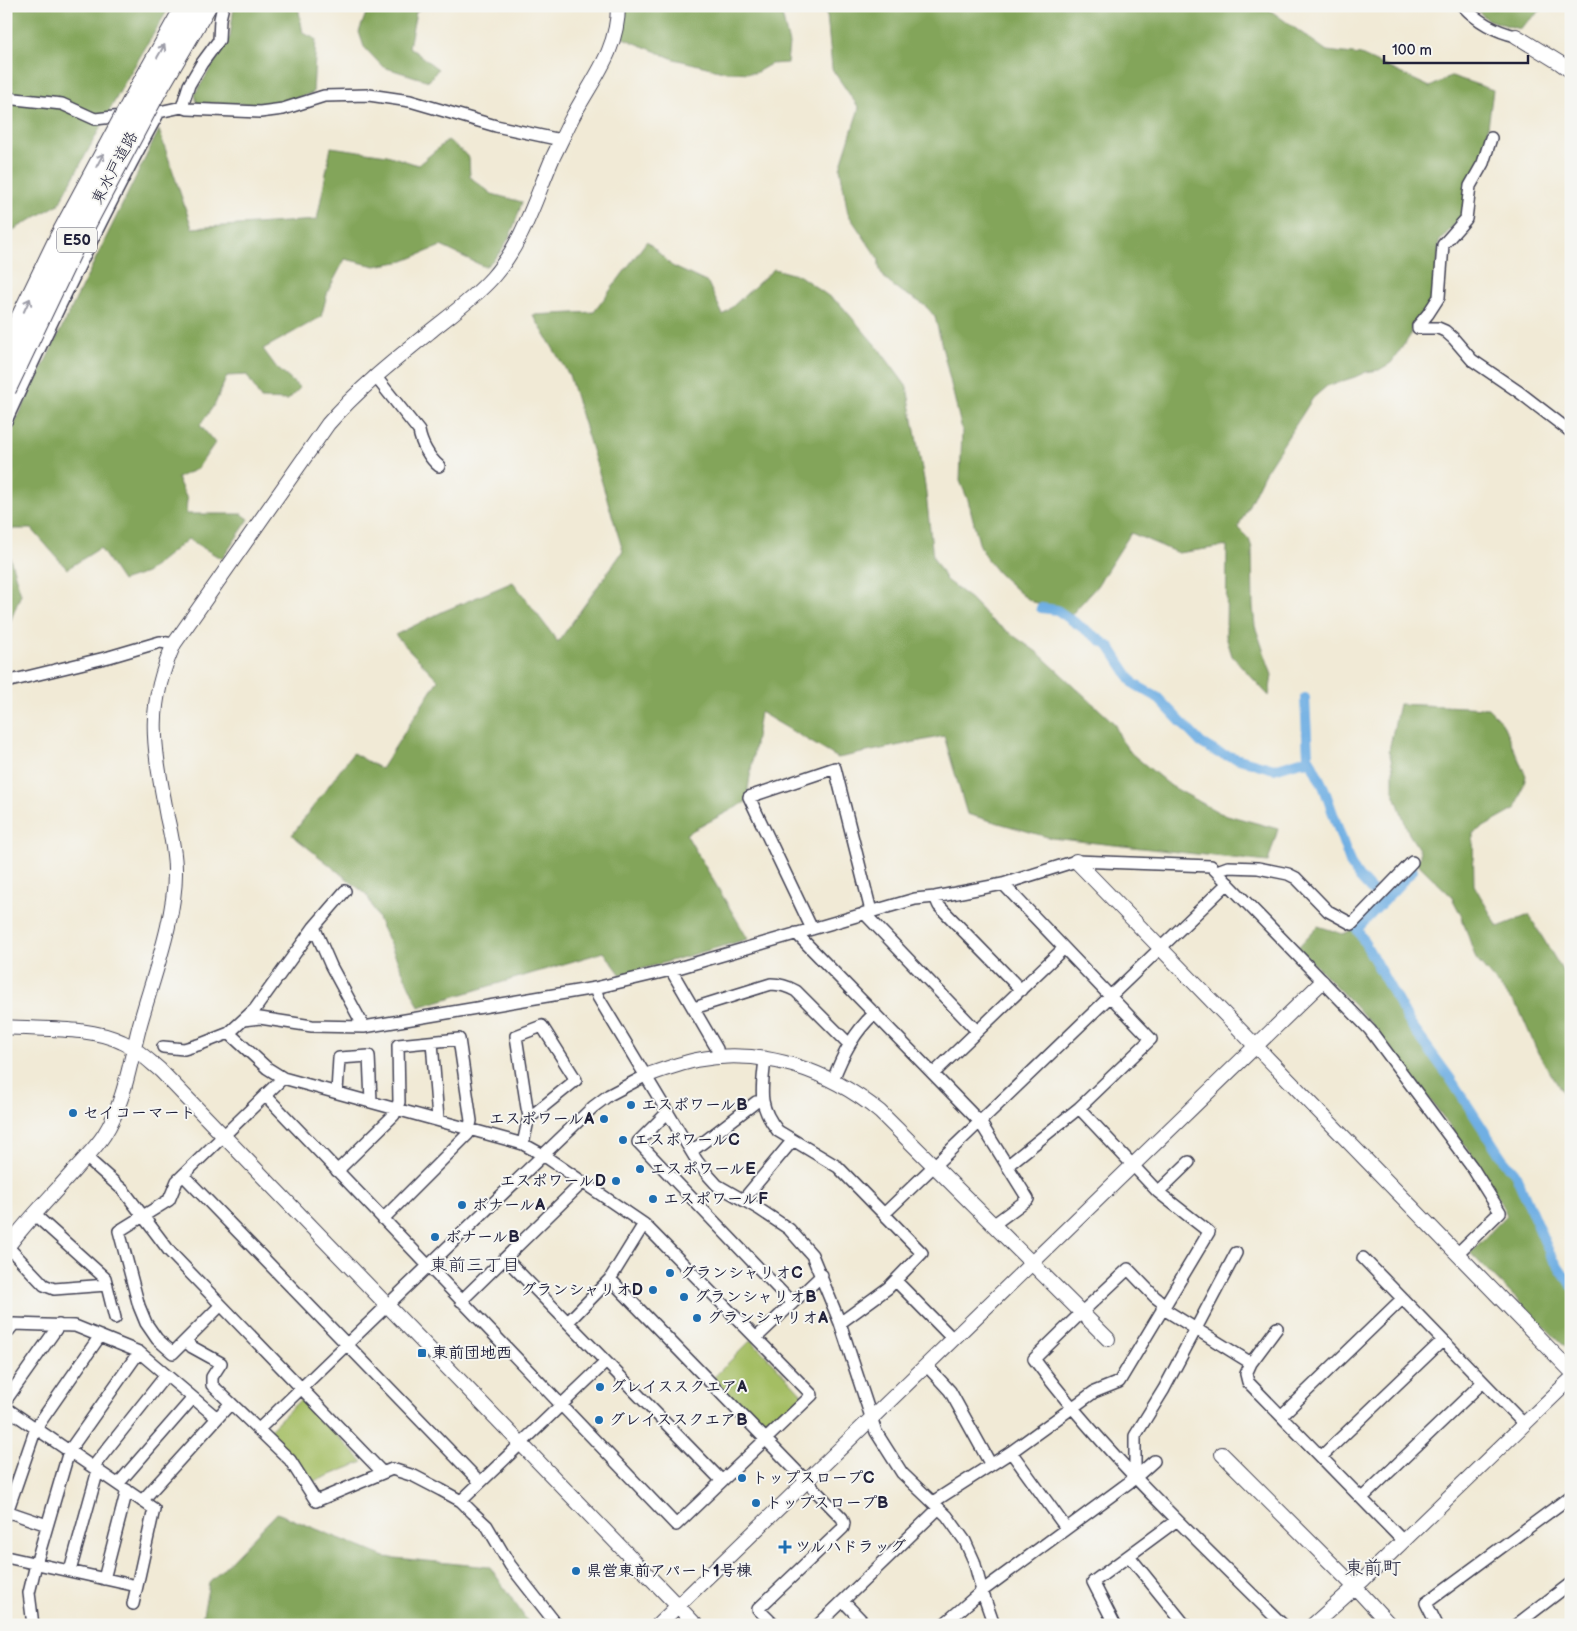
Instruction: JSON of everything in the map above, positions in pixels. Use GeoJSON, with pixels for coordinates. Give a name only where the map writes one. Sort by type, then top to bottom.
{"type":"FeatureCollection","features":[{"type":"Feature","properties":{"kind":"highway","name":"東水戸道路"},"geometry":{"type":"LineString","coordinates":[[6,389],[74,246],[151,98],[193,12]]}},
{"type":"Feature","properties":{"kind":"highway","name":"東水戸道路"},"geometry":{"type":"LineString","coordinates":[[6,349],[59,239],[151,98]]}},
{"type":"Feature","properties":{"kind":"street"},"geometry":{"type":"LineString","coordinates":[[182,107],[189,85],[219,40],[223,6]]}},
{"type":"Feature","properties":{"kind":"street"},"geometry":{"type":"LineString","coordinates":[[107,1286],[54,1289],[44,1285],[7,1248],[106,1132],[117,1110],[168,924],[175,869],[173,847],[157,758],[154,718],[159,682],[164,667],[174,644],[328,424],[347,402],[375,376],[469,300],[492,278],[504,262],[518,241],[561,140],[604,64],[616,32],[618,6]]}},
{"type":"Feature","properties":{"kind":"street"},"geometry":{"type":"LineString","coordinates":[[1462,6],[1474,18],[1493,30],[1516,36],[1571,71]]}},
{"type":"Feature","properties":{"kind":"street"},"geometry":{"type":"LineString","coordinates":[[6,98],[62,104],[95,119],[151,98],[188,109],[260,112],[283,109],[324,96],[369,95],[410,101],[496,126],[561,140]]}},
{"type":"Feature","properties":{"kind":"street"},"geometry":{"type":"LineString","coordinates":[[6,421],[55,313],[111,199],[151,98]]}},
{"type":"Feature","properties":{"kind":"street"},"geometry":{"type":"LineString","coordinates":[[1491,138],[1483,163],[1470,186],[1466,219],[1443,244],[1439,297],[1418,328],[1438,328],[1445,331],[1472,360],[1519,392],[1571,432]]}},
{"type":"Feature","properties":{"kind":"street"},"geometry":{"type":"LineString","coordinates":[[375,376],[419,431],[421,441],[434,462],[439,466]]}},
{"type":"Feature","properties":{"kind":"street"},"geometry":{"type":"LineString","coordinates":[[6,682],[109,657],[160,642],[174,644]]}},
{"type":"Feature","properties":{"kind":"street"},"geometry":{"type":"LineString","coordinates":[[812,928],[749,797],[835,768],[868,912],[978,1031]]}},
{"type":"Feature","properties":{"kind":"street"},"geometry":{"type":"LineString","coordinates":[[1076,861],[1571,1371]]}},
{"type":"Feature","properties":{"kind":"street"},"geometry":{"type":"LineString","coordinates":[[243,1020],[260,1018],[312,1026],[364,1026],[595,988],[671,970],[915,898],[935,897],[1003,884],[1076,861],[1211,866],[1370,1030],[1472,1167],[1500,1212],[1458,1253]]}},
{"type":"Feature","properties":{"kind":"street"},"geometry":{"type":"LineString","coordinates":[[1217,871],[1228,867],[1258,868],[1288,874],[1296,878],[1328,911],[1352,924],[1412,862]]}},
{"type":"Feature","properties":{"kind":"street"},"geometry":{"type":"LineString","coordinates":[[1003,884],[1151,1039],[1079,1108],[1007,1166]]}},
{"type":"Feature","properties":{"kind":"street"},"geometry":{"type":"LineString","coordinates":[[884,1214],[1228,884]]}},
{"type":"Feature","properties":{"kind":"street"},"geometry":{"type":"LineString","coordinates":[[163,1047],[184,1049],[229,1033],[254,1009],[314,927],[345,890]]}},
{"type":"Feature","properties":{"kind":"street"},"geometry":{"type":"LineString","coordinates":[[935,897],[939,906],[1021,990]]}},
{"type":"Feature","properties":{"kind":"street"},"geometry":{"type":"LineString","coordinates":[[314,927],[331,966],[364,1026]]}},
{"type":"Feature","properties":{"kind":"street"},"geometry":{"type":"LineString","coordinates":[[796,933],[980,1122],[1028,1199],[993,1225]]}},
{"type":"Feature","properties":{"kind":"street"},"geometry":{"type":"LineString","coordinates":[[934,1073],[1063,949]]}},
{"type":"Feature","properties":{"kind":"street"},"geometry":{"type":"LineString","coordinates":[[671,970],[717,1049],[718,1057]]}},
{"type":"Feature","properties":{"kind":"street"},"geometry":{"type":"LineString","coordinates":[[658,1625],[1322,982]]}},
{"type":"Feature","properties":{"kind":"street"},"geometry":{"type":"LineString","coordinates":[[694,1008],[771,984],[788,986],[796,991],[849,1044]]}},
{"type":"Feature","properties":{"kind":"street"},"geometry":{"type":"LineString","coordinates":[[595,988],[598,998],[697,1161],[717,1185],[789,1229],[812,1254],[840,1324],[876,1432],[902,1474],[936,1505],[965,1541],[974,1561],[994,1625]]}},
{"type":"Feature","properties":{"kind":"street"},"geometry":{"type":"LineString","coordinates":[[833,1080],[849,1044],[862,1026],[875,1013]]}},
{"type":"Feature","properties":{"kind":"street"},"geometry":{"type":"LineString","coordinates":[[523,1144],[529,1116],[516,1036],[542,1026],[576,1080],[529,1116]]}},
{"type":"Feature","properties":{"kind":"street"},"geometry":{"type":"LineString","coordinates":[[6,1027],[70,1030],[102,1035],[122,1042],[134,1049],[160,1070],[696,1625]]}},
{"type":"Feature","properties":{"kind":"street"},"geometry":{"type":"LineString","coordinates":[[229,1033],[267,1068],[283,1078],[471,1128],[523,1144],[543,1155],[644,1224],[812,1395],[676,1525],[265,1095]]}},
{"type":"Feature","properties":{"kind":"street"},"geometry":{"type":"LineString","coordinates":[[337,1171],[394,1115],[399,1102],[398,1045],[459,1039],[471,1128],[468,1134],[383,1219]]}},
{"type":"Feature","properties":{"kind":"street"},"geometry":{"type":"LineString","coordinates":[[432,1042],[438,1120]]}},
{"type":"Feature","properties":{"kind":"street"},"geometry":{"type":"LineString","coordinates":[[337,1092],[339,1058],[369,1056],[371,1101]]}},
{"type":"Feature","properties":{"kind":"street"},"geometry":{"type":"LineString","coordinates":[[259,1429],[593,1107],[609,1095],[645,1076],[672,1066],[718,1057],[742,1056],[792,1064],[833,1080],[859,1095],[880,1112],[1108,1339]]}},
{"type":"Feature","properties":{"kind":"street"},"geometry":{"type":"LineString","coordinates":[[764,1059],[762,1101],[766,1115],[772,1124],[778,1131],[838,1167],[922,1253],[896,1281],[840,1324]]}},
{"type":"Feature","properties":{"kind":"street"},"geometry":{"type":"LineString","coordinates":[[220,1306],[173,1353],[157,1339],[146,1323],[139,1306],[120,1231],[169,1200],[177,1181],[283,1078]]}},
{"type":"Feature","properties":{"kind":"street"},"geometry":{"type":"LineString","coordinates":[[692,1152],[756,1102],[762,1101]]}},
{"type":"Feature","properties":{"kind":"street"},"geometry":{"type":"LineString","coordinates":[[818,1625],[936,1505],[1094,1392],[1118,1382],[1209,1232],[1158,1192],[1079,1108]]}},
{"type":"Feature","properties":{"kind":"street"},"geometry":{"type":"LineString","coordinates":[[668,1112],[638,1142],[792,1303]]}},
{"type":"Feature","properties":{"kind":"street"},"geometry":{"type":"LineString","coordinates":[[743,1200],[793,1140]]}},
{"type":"Feature","properties":{"kind":"street"},"geometry":{"type":"LineString","coordinates":[[86,1157],[124,1191],[170,1252],[382,1472]]}},
{"type":"Feature","properties":{"kind":"street"},"geometry":{"type":"LineString","coordinates":[[1158,1192],[1189,1162]]}},
{"type":"Feature","properties":{"kind":"street"},"geometry":{"type":"LineString","coordinates":[[183,1175],[480,1482]]}},
{"type":"Feature","properties":{"kind":"street"},"geometry":{"type":"LineString","coordinates":[[462,1301],[583,1182]]}},
{"type":"Feature","properties":{"kind":"street"},"geometry":{"type":"LineString","coordinates":[[35,1215],[105,1278],[115,1318]]}},
{"type":"Feature","properties":{"kind":"street"},"geometry":{"type":"LineString","coordinates":[[568,1322],[610,1279],[644,1224]]}},
{"type":"Feature","properties":{"kind":"street"},"geometry":{"type":"LineString","coordinates":[[1136,1478],[1135,1436],[1164,1389],[1236,1253]]}},
{"type":"Feature","properties":{"kind":"street"},"geometry":{"type":"LineString","coordinates":[[505,1258],[722,1481]]}},
{"type":"Feature","properties":{"kind":"street"},"geometry":{"type":"LineString","coordinates":[[1362,1258],[1524,1424]]}},
{"type":"Feature","properties":{"kind":"street"},"geometry":{"type":"LineString","coordinates":[[1251,1363],[1163,1306],[1128,1269],[1034,1359],[1072,1407],[1136,1478],[1283,1625]]}},
{"type":"Feature","properties":{"kind":"street"},"geometry":{"type":"LineString","coordinates":[[756,1338],[822,1275]]}},
{"type":"Feature","properties":{"kind":"street"},"geometry":{"type":"LineString","coordinates":[[610,1279],[842,1518],[843,1528],[758,1609],[774,1625]]}},
{"type":"Feature","properties":{"kind":"street"},"geometry":{"type":"LineString","coordinates":[[896,1281],[954,1339]]}},
{"type":"Feature","properties":{"kind":"street"},"geometry":{"type":"LineString","coordinates":[[1282,1416],[1402,1299]]}},
{"type":"Feature","properties":{"kind":"street"},"geometry":{"type":"LineString","coordinates":[[6,1334],[14,1324],[75,1326],[139,1352],[216,1418]]}},
{"type":"Feature","properties":{"kind":"street"},"geometry":{"type":"LineString","coordinates":[[6,1400],[59,1325]]}},
{"type":"Feature","properties":{"kind":"street"},"geometry":{"type":"LineString","coordinates":[[1277,1328],[1251,1363],[1246,1374],[1248,1382],[1403,1541]]}},
{"type":"Feature","properties":{"kind":"street"},"geometry":{"type":"LineString","coordinates":[[47,1525],[7,1512],[36,1428],[100,1336]]}},
{"type":"Feature","properties":{"kind":"street"},"geometry":{"type":"LineString","coordinates":[[1321,1457],[1442,1340]]}},
{"type":"Feature","properties":{"kind":"street"},"geometry":{"type":"LineString","coordinates":[[186,1341],[192,1347],[221,1363],[212,1377],[212,1385],[290,1460],[316,1501],[392,1469],[414,1476],[460,1501],[487,1526],[510,1565],[557,1625]]}},
{"type":"Feature","properties":{"kind":"street"},"geometry":{"type":"LineString","coordinates":[[33,1625],[29,1593],[69,1451],[139,1352]]}},
{"type":"Feature","properties":{"kind":"street"},"geometry":{"type":"LineString","coordinates":[[460,1501],[606,1362]]}},
{"type":"Feature","properties":{"kind":"street"},"geometry":{"type":"LineString","coordinates":[[927,1366],[950,1391],[991,1465]]}},
{"type":"Feature","properties":{"kind":"street"},"geometry":{"type":"LineString","coordinates":[[70,1571],[95,1469],[166,1375]]}},
{"type":"Feature","properties":{"kind":"street"},"geometry":{"type":"LineString","coordinates":[[1313,1625],[1571,1379]]}},
{"type":"Feature","properties":{"kind":"street"},"geometry":{"type":"LineString","coordinates":[[1362,1498],[1483,1382]]}},
{"type":"Feature","properties":{"kind":"street"},"geometry":{"type":"LineString","coordinates":[[104,1579],[122,1487],[192,1398]]}},
{"type":"Feature","properties":{"kind":"street"},"geometry":{"type":"LineString","coordinates":[[142,1501],[216,1418],[232,1404]]}},
{"type":"Feature","properties":{"kind":"street"},"geometry":{"type":"LineString","coordinates":[[6,1408],[154,1509],[133,1604]]}},
{"type":"Feature","properties":{"kind":"street"},"geometry":{"type":"LineString","coordinates":[[1011,1452],[1066,1528]]}},
{"type":"Feature","properties":{"kind":"street"},"geometry":{"type":"LineString","coordinates":[[1222,1454],[1355,1587],[1390,1625]]}},
{"type":"Feature","properties":{"kind":"street"},"geometry":{"type":"LineString","coordinates":[[943,1625],[982,1591],[1136,1478],[1154,1461]]}},
{"type":"Feature","properties":{"kind":"street"},"geometry":{"type":"LineString","coordinates":[[1437,1625],[1426,1603],[1571,1496]]}},
{"type":"Feature","properties":{"kind":"street"},"geometry":{"type":"LineString","coordinates":[[1115,1625],[1093,1582],[1177,1520]]}},
{"type":"Feature","properties":{"kind":"street"},"geometry":{"type":"LineString","coordinates":[[1128,1556],[1180,1623]]}},
{"type":"Feature","properties":{"kind":"street"},"geometry":{"type":"LineString","coordinates":[[6,1557],[137,1586]]}},
{"type":"Feature","properties":{"kind":"street"},"geometry":{"type":"LineString","coordinates":[[1516,1625],[1571,1584]]}},
{"type":"Feature","properties":{"kind":"street"},"geometry":{"type":"LineString","coordinates":[[843,1601],[866,1625]]}},
{"type":"Feature","properties":{"kind":"green space"},"geometry":{"type":"Polygon","coordinates":[[[6,6],[170,6],[125,82],[59,204],[6,234],[6,6]]]}},
{"type":"Feature","properties":{"kind":"green space"},"geometry":{"type":"Polygon","coordinates":[[[234,6],[298,6],[303,33],[316,39],[313,93],[279,103],[197,103],[195,94],[230,37],[234,6]]]}},
{"type":"Feature","properties":{"kind":"green space"},"geometry":{"type":"Polygon","coordinates":[[[363,6],[423,6],[416,12],[409,47],[438,69],[429,81],[383,67],[364,47],[359,32],[368,8],[363,6]]]}},
{"type":"Feature","properties":{"kind":"green space"},"geometry":{"type":"Polygon","coordinates":[[[626,6],[780,6],[789,44],[787,63],[771,64],[755,73],[727,72],[674,59],[623,38],[626,6]]]}},
{"type":"Feature","properties":{"kind":"green space"},"geometry":{"type":"Polygon","coordinates":[[[818,6],[1264,6],[1327,51],[1361,55],[1430,87],[1452,76],[1493,90],[1486,142],[1464,214],[1439,242],[1436,292],[1430,305],[1412,325],[1410,336],[1391,363],[1379,370],[1366,372],[1327,386],[1313,398],[1264,474],[1238,528],[1249,539],[1252,548],[1255,626],[1272,675],[1269,696],[1232,656],[1226,636],[1227,546],[1178,553],[1131,533],[1097,586],[1072,614],[1059,608],[1033,602],[1022,595],[998,573],[986,558],[979,543],[968,500],[960,481],[962,430],[935,317],[923,304],[887,281],[879,268],[879,260],[848,214],[840,168],[859,108],[832,69],[827,15],[818,6]]]}},
{"type":"Feature","properties":{"kind":"green space"},"geometry":{"type":"Polygon","coordinates":[[[1472,6],[1546,6],[1519,29],[1488,20],[1472,6]]]}},
{"type":"Feature","properties":{"kind":"green space"},"geometry":{"type":"Polygon","coordinates":[[[159,130],[192,228],[317,220],[331,147],[387,155],[418,165],[448,140],[469,157],[470,177],[492,194],[522,202],[509,238],[499,254],[485,267],[441,246],[404,261],[375,266],[345,259],[328,291],[321,317],[263,349],[277,368],[300,388],[288,400],[261,399],[247,375],[227,376],[215,404],[200,425],[215,443],[197,469],[177,478],[187,499],[186,514],[242,514],[249,519],[222,559],[188,539],[146,573],[122,581],[100,548],[67,569],[32,529],[6,529],[6,481],[13,469],[11,431],[159,130]]]}},
{"type":"Feature","properties":{"kind":"green space"},"geometry":{"type":"Polygon","coordinates":[[[647,241],[672,266],[708,283],[723,315],[774,269],[800,276],[841,305],[879,349],[907,387],[925,485],[933,557],[946,580],[971,599],[991,620],[1037,652],[1114,723],[1122,741],[1132,754],[1171,786],[1220,813],[1278,829],[1268,862],[1051,838],[967,814],[944,736],[838,758],[760,712],[746,802],[686,834],[748,939],[621,975],[604,952],[419,1007],[367,895],[292,835],[353,753],[381,769],[438,680],[395,635],[444,611],[513,582],[558,642],[623,551],[569,375],[533,315],[594,312],[647,241]]]}},
{"type":"Feature","properties":{"kind":"green space"},"geometry":{"type":"Polygon","coordinates":[[[6,545],[21,594],[6,632],[6,545]]]}},
{"type":"Feature","properties":{"kind":"green space"},"geometry":{"type":"Polygon","coordinates":[[[1399,704],[1488,708],[1502,722],[1526,776],[1516,809],[1473,833],[1474,885],[1498,927],[1529,915],[1571,985],[1571,1106],[1538,1053],[1519,1009],[1476,959],[1461,915],[1451,896],[1416,862],[1420,857],[1420,851],[1409,834],[1393,790],[1393,769],[1389,750],[1399,704]]]}},
{"type":"Feature","properties":{"kind":"green space"},"geometry":{"type":"Polygon","coordinates":[[[1318,926],[1343,934],[1354,929],[1409,1026],[1450,1082],[1519,1185],[1548,1258],[1571,1291],[1571,1353],[1470,1253],[1507,1215],[1482,1168],[1374,1026],[1298,947],[1318,926]]]}},
{"type":"Feature","properties":{"kind":"green space"},"geometry":{"type":"Polygon","coordinates":[[[751,1340],[802,1394],[801,1399],[768,1430],[762,1429],[713,1378],[751,1340]]]}},
{"type":"Feature","properties":{"kind":"green space"},"geometry":{"type":"Polygon","coordinates":[[[300,1400],[304,1401],[363,1462],[308,1484],[270,1436],[269,1430],[300,1400]]]}},
{"type":"Feature","properties":{"kind":"green space"},"geometry":{"type":"Polygon","coordinates":[[[277,1513],[385,1557],[490,1567],[530,1625],[201,1625],[209,1583],[277,1513]]]}},
{"type":"Feature","properties":{"kind":"waterway"},"geometry":{"type":"LineString","coordinates":[[1041,608],[1057,610],[1110,647],[1134,684],[1157,697],[1201,743],[1218,753],[1274,769],[1301,761],[1312,763]]}},
{"type":"Feature","properties":{"kind":"waterway"},"geometry":{"type":"LineString","coordinates":[[1305,698],[1308,756],[1324,788],[1351,865],[1373,892]]}},
{"type":"Feature","properties":{"kind":"waterway"},"geometry":{"type":"LineString","coordinates":[[1413,870],[1357,929],[1411,1025],[1450,1078],[1502,1158],[1515,1173],[1550,1254],[1571,1285]]}},
{"type":"Feature","properties":{"kind":"place","name":"エスポワールB"},"geometry":{"type":"Point","coordinates":[631,1105]}},
{"type":"Feature","properties":{"kind":"place","name":"セイコーマート"},"geometry":{"type":"Point","coordinates":[73,1113]}},
{"type":"Feature","properties":{"kind":"place","name":"エスポワールA"},"geometry":{"type":"Point","coordinates":[604,1119]}},
{"type":"Feature","properties":{"kind":"place","name":"エスポワールC"},"geometry":{"type":"Point","coordinates":[623,1140]}},
{"type":"Feature","properties":{"kind":"place","name":"エスポワールE"},"geometry":{"type":"Point","coordinates":[640,1169]}},
{"type":"Feature","properties":{"kind":"place","name":"エスポワールD"},"geometry":{"type":"Point","coordinates":[616,1181]}},
{"type":"Feature","properties":{"kind":"place","name":"エスポワールF"},"geometry":{"type":"Point","coordinates":[653,1199]}},
{"type":"Feature","properties":{"kind":"place","name":"ボナールA"},"geometry":{"type":"Point","coordinates":[462,1205]}},
{"type":"Feature","properties":{"kind":"place","name":"ボナールB"},"geometry":{"type":"Point","coordinates":[435,1237]}},
{"type":"Feature","properties":{"kind":"place","name":"グランシャリオC"},"geometry":{"type":"Point","coordinates":[670,1273]}},
{"type":"Feature","properties":{"kind":"place","name":"グランシャリオD"},"geometry":{"type":"Point","coordinates":[653,1290]}},
{"type":"Feature","properties":{"kind":"place","name":"グランシャリオB"},"geometry":{"type":"Point","coordinates":[684,1297]}},
{"type":"Feature","properties":{"kind":"place","name":"グランシャリオA"},"geometry":{"type":"Point","coordinates":[697,1318]}},
{"type":"Feature","properties":{"kind":"place","name":"東前団地西"},"geometry":{"type":"Point","coordinates":[422,1353]}},
{"type":"Feature","properties":{"kind":"place","name":"グレイススクエアA"},"geometry":{"type":"Point","coordinates":[600,1387]}},
{"type":"Feature","properties":{"kind":"place","name":"グレイススクエアB"},"geometry":{"type":"Point","coordinates":[599,1420]}},
{"type":"Feature","properties":{"kind":"place","name":"トップスロープC"},"geometry":{"type":"Point","coordinates":[742,1478]}},
{"type":"Feature","properties":{"kind":"place","name":"トップスロープB"},"geometry":{"type":"Point","coordinates":[756,1503]}},
{"type":"Feature","properties":{"kind":"place","name":"ツルハドラッグ"},"geometry":{"type":"Point","coordinates":[785,1547]}},
{"type":"Feature","properties":{"kind":"place","name":"県営東前アパート1号棟"},"geometry":{"type":"Point","coordinates":[576,1571]}},
{"type":"Feature","properties":{"kind":"district","name":"東前三丁目"},"geometry":{"type":"Point","coordinates":[475,1265]}},
{"type":"Feature","properties":{"kind":"district","name":"東前町"},"geometry":{"type":"Point","coordinates":[1373,1568]}}]}
